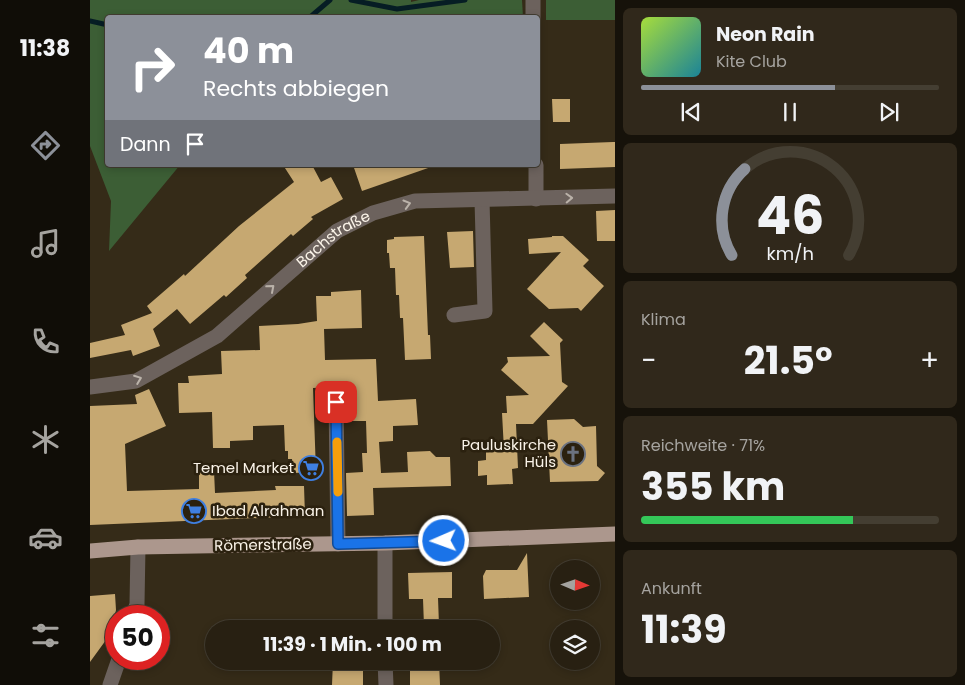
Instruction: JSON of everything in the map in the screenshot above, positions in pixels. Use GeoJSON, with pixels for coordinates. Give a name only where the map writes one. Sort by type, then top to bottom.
{"type":"FeatureCollection","features":[{"type":"Feature","properties":{"kind":"main road","name":"Römerstraße"},"geometry":{"type":"LineString","coordinates":[[90,551],[138,548],[385,543],[615,534]]}},
{"type":"Feature","properties":{"kind":"street"},"geometry":{"type":"LineString","coordinates":[[536,167],[536,199]]}},
{"type":"Feature","properties":{"kind":"street","name":"Bachstraße"},"geometry":{"type":"LineString","coordinates":[[90,387],[136,381],[218,336],[337,231],[373,214],[415,201],[615,196]]}},
{"type":"Feature","properties":{"kind":"street"},"geometry":{"type":"LineString","coordinates":[[454,315],[485,311],[482,200]]}},
{"type":"Feature","properties":{"kind":"street"},"geometry":{"type":"LineString","coordinates":[[336,402],[338,544]]}},
{"type":"Feature","properties":{"kind":"street"},"geometry":{"type":"LineString","coordinates":[[385,543],[385,620]]}},
{"type":"Feature","properties":{"kind":"street"},"geometry":{"type":"LineString","coordinates":[[137,605],[138,548]]}},
{"type":"Feature","properties":{"kind":"street"},"geometry":{"type":"LineString","coordinates":[[110,685],[115,670]]}},
{"type":"Feature","properties":{"kind":"street"},"geometry":{"type":"LineString","coordinates":[[386,670],[386,685]]}},
{"type":"Feature","properties":{"kind":"green space"},"geometry":{"type":"Polygon","coordinates":[[[90,0],[411,0],[411,2],[419,0],[522,0],[523,15],[105,15],[105,167],[178,167],[109,251],[111,201],[90,146],[90,0]]]}},
{"type":"Feature","properties":{"kind":"green space"},"geometry":{"type":"Polygon","coordinates":[[[546,0],[615,0],[615,20],[546,20],[546,0]]]}},
{"type":"Feature","properties":{"kind":"building"},"geometry":{"type":"Polygon","coordinates":[[[552,99],[570,99],[570,122],[553,122],[552,99]]]}},
{"type":"Feature","properties":{"kind":"building"},"geometry":{"type":"Polygon","coordinates":[[[615,142],[615,167],[560,169],[560,144],[615,142]]]}},
{"type":"Feature","properties":{"kind":"building"},"geometry":{"type":"Polygon","coordinates":[[[284,167],[313,167],[321,182],[331,177],[343,199],[311,217],[313,219],[293,236],[291,234],[245,275],[247,278],[226,297],[224,295],[190,324],[177,309],[153,329],[160,346],[133,356],[131,350],[90,358],[90,343],[125,335],[121,325],[152,313],[147,306],[184,274],[185,276],[239,226],[294,182],[284,167]]]}},
{"type":"Feature","properties":{"kind":"building"},"geometry":{"type":"Polygon","coordinates":[[[354,167],[431,167],[362,191],[354,167]]]}},
{"type":"Feature","properties":{"kind":"building"},"geometry":{"type":"Polygon","coordinates":[[[615,210],[615,241],[597,241],[596,211],[615,210]]]}},
{"type":"Feature","properties":{"kind":"building"},"geometry":{"type":"Polygon","coordinates":[[[473,231],[474,267],[450,268],[447,232],[473,231]]]}},
{"type":"Feature","properties":{"kind":"building"},"geometry":{"type":"Polygon","coordinates":[[[424,236],[428,335],[430,335],[431,359],[405,360],[403,318],[400,318],[399,295],[396,295],[395,268],[390,268],[387,240],[394,239],[394,237],[424,236]]]}},
{"type":"Feature","properties":{"kind":"building"},"geometry":{"type":"Polygon","coordinates":[[[563,236],[589,260],[583,266],[604,286],[581,311],[578,308],[549,309],[527,289],[561,252],[529,254],[528,239],[563,236]]]}},
{"type":"Feature","properties":{"kind":"building"},"geometry":{"type":"Polygon","coordinates":[[[361,290],[362,328],[324,329],[325,360],[376,359],[378,401],[416,399],[418,425],[393,426],[393,441],[379,442],[381,473],[408,472],[407,452],[430,451],[436,457],[450,457],[451,486],[373,488],[374,515],[347,516],[346,473],[363,472],[362,453],[367,453],[366,421],[352,421],[351,386],[313,388],[316,472],[293,473],[292,459],[288,459],[288,451],[285,451],[284,425],[253,426],[253,440],[230,441],[230,448],[213,448],[212,412],[179,413],[178,383],[189,383],[188,376],[222,374],[221,351],[260,350],[259,326],[317,321],[316,296],[331,296],[331,292],[361,290]]]}},
{"type":"Feature","properties":{"kind":"building"},"geometry":{"type":"Polygon","coordinates":[[[544,322],[563,340],[560,343],[562,382],[568,386],[533,424],[516,424],[518,468],[512,469],[513,484],[487,485],[487,475],[478,476],[478,461],[486,460],[486,451],[504,450],[502,413],[507,413],[506,396],[529,395],[501,370],[508,362],[507,357],[550,356],[530,336],[544,322]]]}},
{"type":"Feature","properties":{"kind":"building"},"geometry":{"type":"Polygon","coordinates":[[[149,389],[166,426],[125,444],[127,491],[199,489],[199,471],[214,471],[215,493],[276,490],[275,486],[304,486],[305,516],[90,525],[90,406],[137,404],[135,395],[149,389]]]}},
{"type":"Feature","properties":{"kind":"building","name":"Pauluskirche Hüls"},"geometry":{"type":"Polygon","coordinates":[[[574,419],[583,427],[596,426],[597,466],[605,473],[598,481],[550,482],[547,420],[574,419]]]}},
{"type":"Feature","properties":{"kind":"building"},"geometry":{"type":"Polygon","coordinates":[[[527,553],[529,597],[484,599],[483,576],[486,570],[517,570],[527,553]]]}},
{"type":"Feature","properties":{"kind":"building"},"geometry":{"type":"Polygon","coordinates":[[[452,572],[452,598],[438,598],[439,620],[424,620],[423,599],[409,599],[408,573],[452,572]]]}},
{"type":"Feature","properties":{"kind":"building"},"geometry":{"type":"Polygon","coordinates":[[[115,594],[116,605],[105,605],[105,641],[90,662],[90,596],[115,594]]]}},
{"type":"Feature","properties":{"kind":"building"},"geometry":{"type":"Polygon","coordinates":[[[333,670],[363,670],[363,685],[332,685],[333,670]]]}},
{"type":"Feature","properties":{"kind":"building"},"geometry":{"type":"Polygon","coordinates":[[[410,670],[439,670],[440,685],[410,685],[410,670]]]}},
{"type":"Feature","properties":{"kind":"waterway"},"geometry":{"type":"LineString","coordinates":[[312,15],[330,0]]}},
{"type":"Feature","properties":{"kind":"waterway"},"geometry":{"type":"LineString","coordinates":[[351,0],[397,9],[465,0]]}},
{"type":"Feature","properties":{"kind":"waterway"},"geometry":{"type":"LineString","coordinates":[[90,21],[105,24]]}},
{"type":"Feature","properties":{"kind":"slow traffic"},"geometry":{"type":"LineString","coordinates":[[337,442],[338,492]]}},
{"type":"Feature","properties":{"kind":"place","name":"Pauluskirche Hüls"},"geometry":{"type":"Point","coordinates":[573,454]}},
{"type":"Feature","properties":{"kind":"place","name":"Temel Market"},"geometry":{"type":"Point","coordinates":[311,468]}},
{"type":"Feature","properties":{"kind":"place","name":"Ibad Alrahman"},"geometry":{"type":"Point","coordinates":[194,511]}},
{"type":"Feature","properties":{"kind":"route"},"geometry":{"type":"LineString","coordinates":[[336,402],[338,544],[444,541]]}}]}
